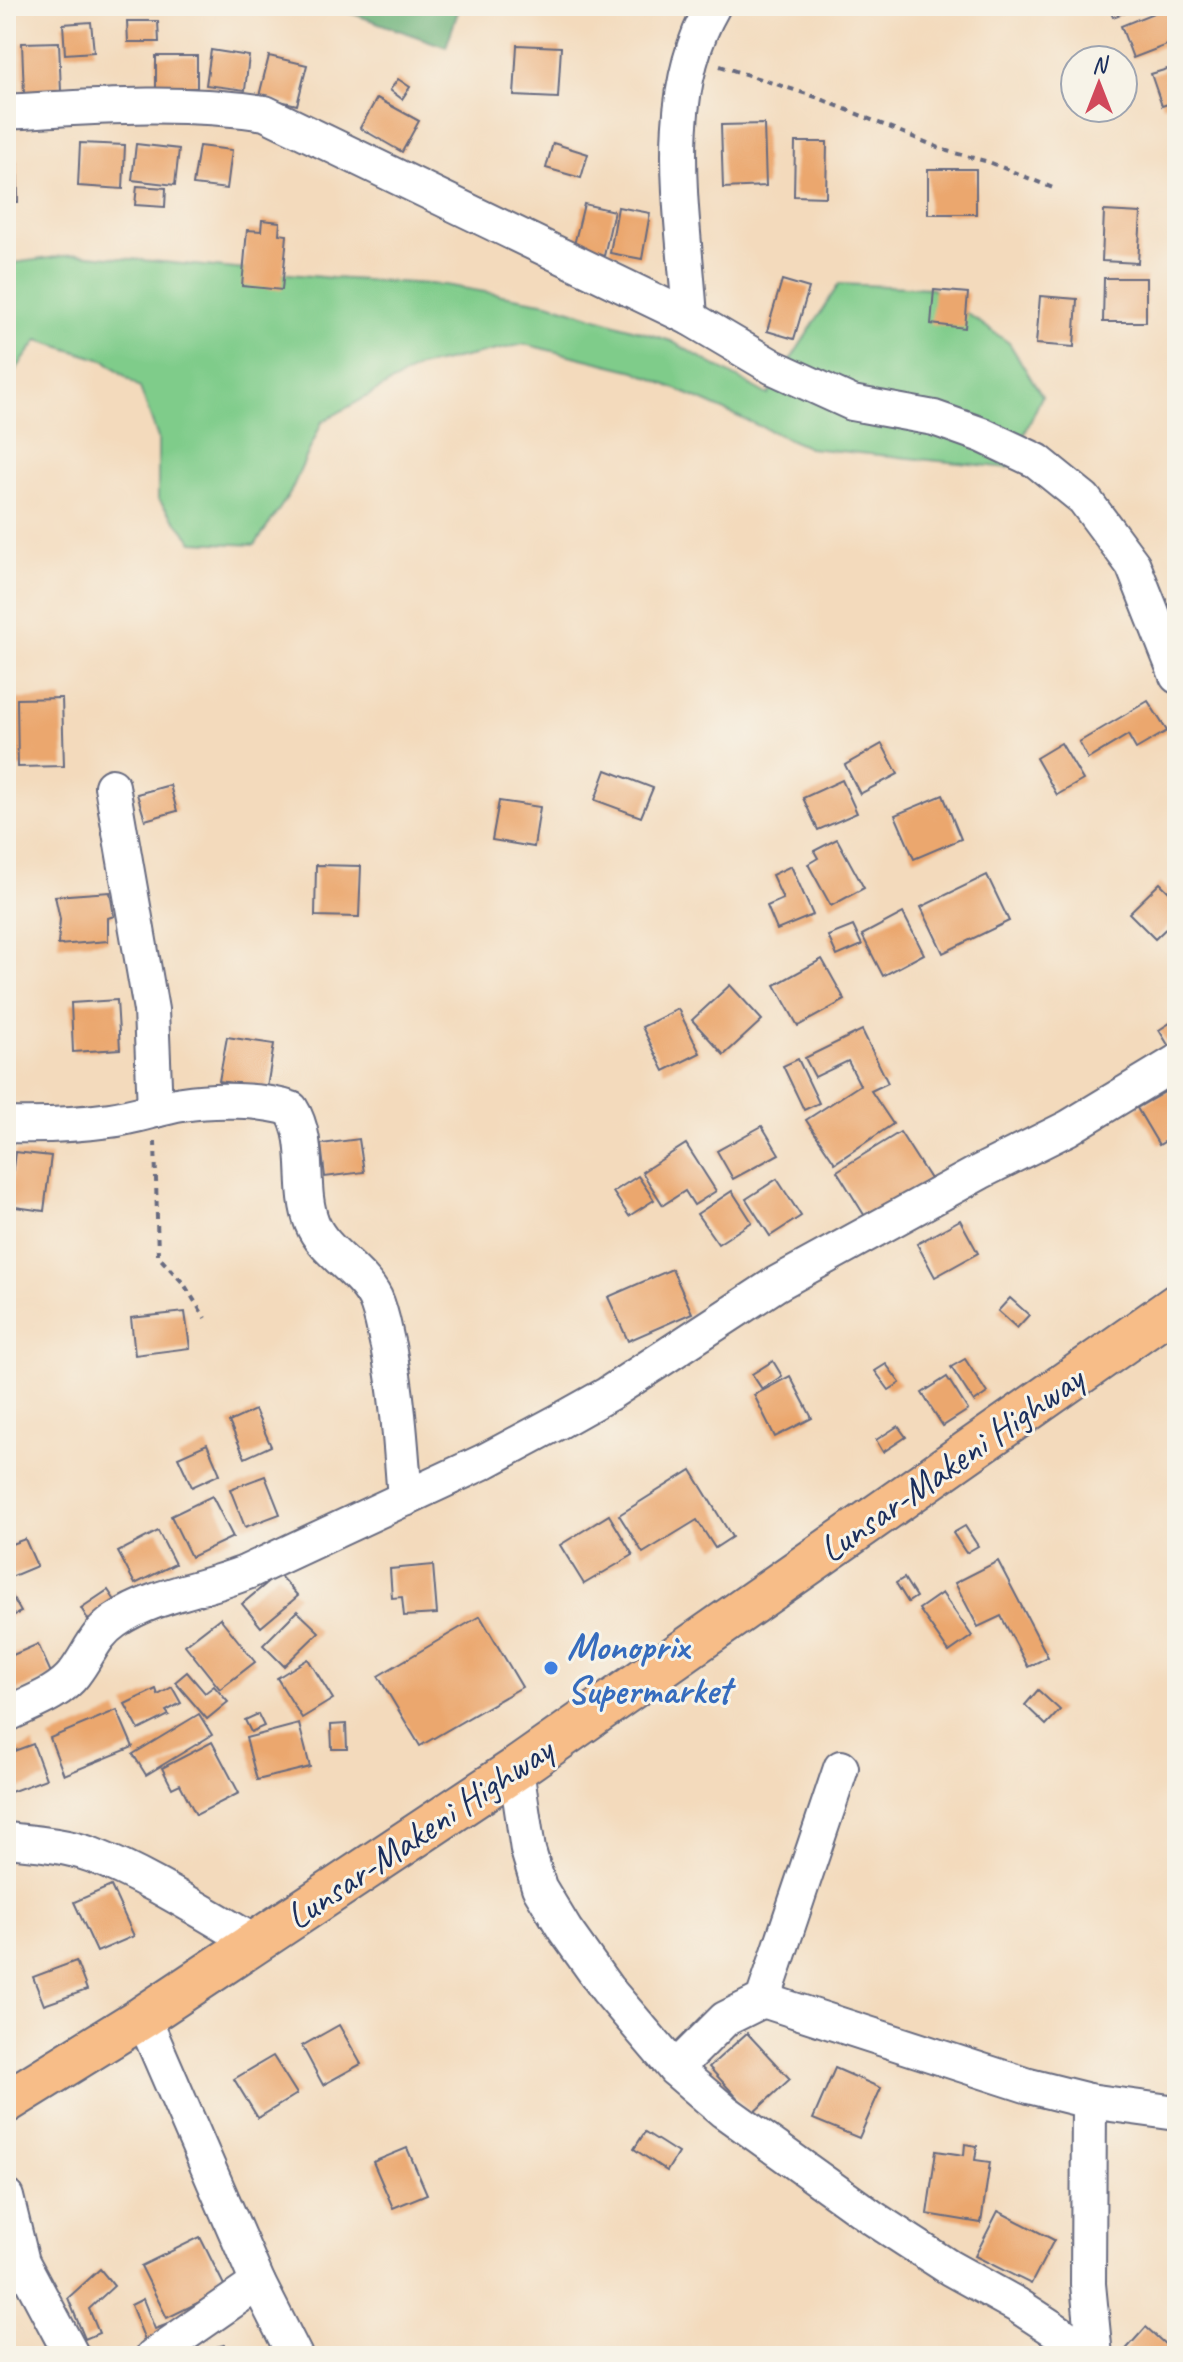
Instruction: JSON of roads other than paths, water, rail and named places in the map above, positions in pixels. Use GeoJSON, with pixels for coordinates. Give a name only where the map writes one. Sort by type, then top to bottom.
{"type":"FeatureCollection","features":[{"type":"Feature","properties":{"kind":"main road","name":"Lunsar-Makeni Highway"},"geometry":{"type":"LineString","coordinates":[[6,2102],[143,2017],[516,1769],[1177,1305]]}},
{"type":"Feature","properties":{"kind":"street"},"geometry":{"type":"LineString","coordinates":[[690,318],[679,114],[692,56],[703,23],[713,6]]}},
{"type":"Feature","properties":{"kind":"street"},"geometry":{"type":"LineString","coordinates":[[6,112],[123,105],[214,106],[265,113],[690,318],[773,367],[852,403],[934,418],[982,435],[1037,461],[1084,499],[1133,565],[1177,676]]}},
{"type":"Feature","properties":{"kind":"street"},"geometry":{"type":"LineString","coordinates":[[112,786],[151,1010],[155,1110]]}},
{"type":"Feature","properties":{"kind":"street"},"geometry":{"type":"LineString","coordinates":[[6,1715],[58,1688],[73,1676],[93,1641],[114,1621],[143,1605],[218,1584],[485,1461],[608,1394],[776,1284],[980,1172],[1068,1128],[1177,1062]]}},
{"type":"Feature","properties":{"kind":"street"},"geometry":{"type":"LineString","coordinates":[[6,1125],[51,1126],[114,1120],[206,1102],[268,1103],[291,1109],[299,1128],[312,1224],[318,1236],[362,1280],[375,1299],[383,1323],[397,1394],[405,1499]]}},
{"type":"Feature","properties":{"kind":"street"},"geometry":{"type":"LineString","coordinates":[[763,2000],[841,1768]]}},
{"type":"Feature","properties":{"kind":"street"},"geometry":{"type":"LineString","coordinates":[[516,1769],[528,1850],[539,1887],[607,1989],[675,2069],[724,2111],[873,2218],[1095,2356],[1088,2284],[1089,2101]]}},
{"type":"Feature","properties":{"kind":"street"},"geometry":{"type":"LineString","coordinates":[[6,1840],[48,1844],[89,1854],[122,1868],[256,1943]]}},
{"type":"Feature","properties":{"kind":"street"},"geometry":{"type":"LineString","coordinates":[[675,2069],[725,2019],[763,2000],[1029,2086],[1089,2101],[1177,2113]]}},
{"type":"Feature","properties":{"kind":"street"},"geometry":{"type":"LineString","coordinates":[[143,2017],[258,2283],[295,2356]]}},
{"type":"Feature","properties":{"kind":"street"},"geometry":{"type":"LineString","coordinates":[[6,2197],[22,2262],[72,2356]]}},
{"type":"Feature","properties":{"kind":"street"},"geometry":{"type":"LineString","coordinates":[[153,2356],[258,2283]]}},
{"type":"Feature","properties":{"kind":"place","name":"Monoprix Supermarket"},"geometry":{"type":"Point","coordinates":[551,1668]}}]}
